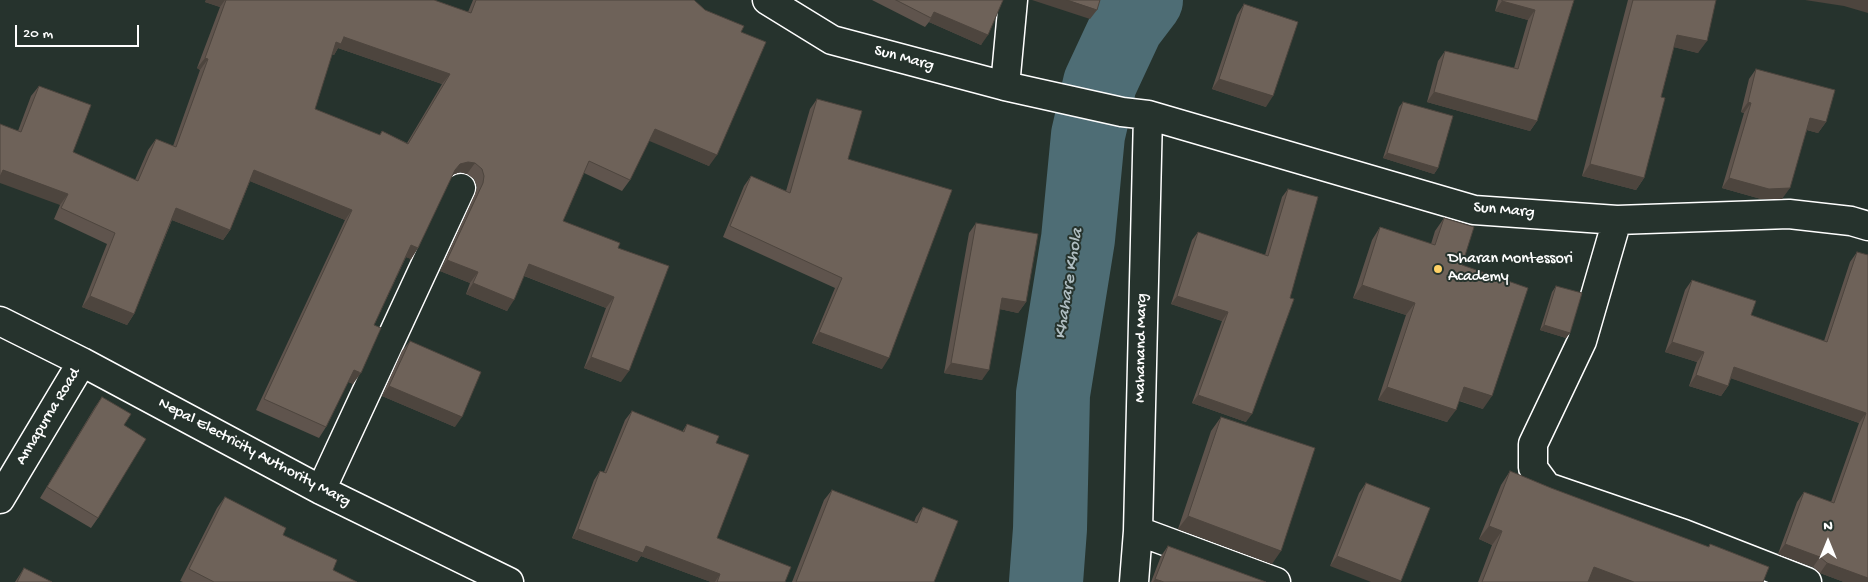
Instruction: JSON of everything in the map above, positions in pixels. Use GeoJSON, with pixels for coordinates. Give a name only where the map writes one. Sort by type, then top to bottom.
{"type":"FeatureCollection","features":[{"type":"Feature","properties":{"kind":"street","name":"Sun Marg"},"geometry":{"type":"LineString","coordinates":[[767,0],[832,40],[1005,86],[1135,114],[1474,210],[1617,220],[1789,214],[1851,220],[1868,226]]}},
{"type":"Feature","properties":{"kind":"street"},"geometry":{"type":"LineString","coordinates":[[1005,86],[1013,0]]}},
{"type":"Feature","properties":{"kind":"street","name":"Mahanand Marg"},"geometry":{"type":"LineString","coordinates":[[1134,582],[1138,531],[1135,114]]}},
{"type":"Feature","properties":{"kind":"street"},"geometry":{"type":"LineString","coordinates":[[321,490],[462,188]]}},
{"type":"Feature","properties":{"kind":"street"},"geometry":{"type":"LineString","coordinates":[[1617,220],[1582,341],[1533,444],[1532,468],[1547,487],[1684,534],[1807,582]]}},
{"type":"Feature","properties":{"kind":"street","name":"Nepal Electricity Authority Marg"},"geometry":{"type":"LineString","coordinates":[[0,321],[82,362],[321,490],[509,582]]}},
{"type":"Feature","properties":{"kind":"street","name":"Annapurna Road"},"geometry":{"type":"LineString","coordinates":[[0,499],[82,362]]}},
{"type":"Feature","properties":{"kind":"street"},"geometry":{"type":"LineString","coordinates":[[1138,531],[1276,582]]}},
{"type":"Feature","properties":{"kind":"building"},"geometry":{"type":"Polygon","coordinates":[[[226,0],[434,0],[471,13],[476,0],[694,0],[705,10],[744,26],[741,32],[766,42],[717,155],[655,129],[630,180],[589,161],[563,221],[620,243],[618,248],[669,266],[629,371],[591,357],[614,297],[529,264],[514,300],[473,283],[478,272],[447,260],[483,183],[482,169],[475,163],[468,162],[460,164],[455,170],[418,248],[411,245],[374,325],[381,328],[361,373],[354,370],[326,427],[264,399],[352,210],[254,170],[230,230],[176,208],[134,314],[90,296],[115,233],[61,208],[68,194],[3,170],[0,177],[0,124],[21,132],[39,86],[91,105],[73,152],[138,181],[156,139],[176,147],[208,59],[205,58],[226,0]],[[344,37],[341,44],[336,42],[315,109],[380,135],[382,131],[408,144],[450,74],[344,37]]]}},
{"type":"Feature","properties":{"kind":"building"},"geometry":{"type":"Polygon","coordinates":[[[896,0],[1003,0],[988,35],[934,12],[931,18],[896,0]]]}},
{"type":"Feature","properties":{"kind":"building"},"geometry":{"type":"Polygon","coordinates":[[[1067,0],[1100,0],[1097,10],[1067,0]]]}},
{"type":"Feature","properties":{"kind":"building"},"geometry":{"type":"Polygon","coordinates":[[[1502,0],[1574,0],[1537,121],[1434,92],[1445,51],[1518,69],[1535,10],[1502,0]]]}},
{"type":"Feature","properties":{"kind":"building"},"geometry":{"type":"Polygon","coordinates":[[[1633,0],[1716,0],[1707,41],[1677,35],[1661,97],[1665,98],[1644,178],[1590,164],[1633,0]]]}},
{"type":"Feature","properties":{"kind":"building"},"geometry":{"type":"Polygon","coordinates":[[[1244,4],[1298,22],[1273,96],[1219,79],[1244,4]]]}},
{"type":"Feature","properties":{"kind":"building"},"geometry":{"type":"Polygon","coordinates":[[[1756,69],[1835,90],[1826,122],[1810,118],[1790,188],[1769,189],[1729,178],[1751,103],[1748,102],[1756,69]]]}},
{"type":"Feature","properties":{"kind":"building"},"geometry":{"type":"Polygon","coordinates":[[[817,99],[862,111],[848,159],[952,190],[889,358],[819,332],[842,278],[730,226],[751,176],[790,193],[817,99]]]}},
{"type":"Feature","properties":{"kind":"building"},"geometry":{"type":"Polygon","coordinates":[[[1403,102],[1453,116],[1438,168],[1387,153],[1403,102]]]}},
{"type":"Feature","properties":{"kind":"building"},"geometry":{"type":"Polygon","coordinates":[[[1288,189],[1318,197],[1290,298],[1294,299],[1252,414],[1198,395],[1228,312],[1177,296],[1198,232],[1268,256],[1288,189]]]}},
{"type":"Feature","properties":{"kind":"building"},"geometry":{"type":"Polygon","coordinates":[[[1444,218],[1474,227],[1462,265],[1528,288],[1492,396],[1464,387],[1456,410],[1387,387],[1415,303],[1362,285],[1380,227],[1435,245],[1444,218]]]}},
{"type":"Feature","properties":{"kind":"building"},"geometry":{"type":"Polygon","coordinates":[[[976,223],[1038,234],[1026,302],[1002,298],[989,370],[951,363],[976,223]]]}},
{"type":"Feature","properties":{"kind":"building"},"geometry":{"type":"Polygon","coordinates":[[[1857,252],[1868,255],[1868,578],[1827,563],[1820,557],[1785,544],[1804,492],[1834,503],[1866,413],[1734,367],[1728,386],[1696,375],[1704,352],[1672,342],[1692,280],[1756,301],[1751,315],[1827,342],[1857,252]]]}},
{"type":"Feature","properties":{"kind":"building"},"geometry":{"type":"Polygon","coordinates":[[[1556,286],[1582,293],[1570,333],[1544,325],[1556,286]]]}},
{"type":"Feature","properties":{"kind":"building"},"geometry":{"type":"Polygon","coordinates":[[[410,341],[481,372],[462,417],[389,386],[410,341]]]}},
{"type":"Feature","properties":{"kind":"building"},"geometry":{"type":"Polygon","coordinates":[[[102,397],[131,414],[124,425],[146,439],[98,518],[47,487],[102,397]]]}},
{"type":"Feature","properties":{"kind":"building"},"geometry":{"type":"Polygon","coordinates":[[[632,411],[684,432],[687,424],[719,436],[716,443],[749,455],[717,538],[791,567],[785,582],[717,582],[720,574],[646,546],[643,553],[578,529],[600,471],[606,473],[632,411]]]}},
{"type":"Feature","properties":{"kind":"building"},"geometry":{"type":"Polygon","coordinates":[[[1221,417],[1315,448],[1281,551],[1188,516],[1221,417]]]}},
{"type":"Feature","properties":{"kind":"building"},"geometry":{"type":"Polygon","coordinates":[[[1510,471],[1709,547],[1710,544],[1769,567],[1763,582],[1634,582],[1594,567],[1588,582],[1482,582],[1502,531],[1489,526],[1510,471]]]}},
{"type":"Feature","properties":{"kind":"building"},"geometry":{"type":"Polygon","coordinates":[[[1366,483],[1430,508],[1401,581],[1337,556],[1366,483]]]}},
{"type":"Feature","properties":{"kind":"building"},"geometry":{"type":"Polygon","coordinates":[[[832,490],[917,523],[923,507],[958,521],[934,582],[796,582],[832,490]]]}},
{"type":"Feature","properties":{"kind":"building"},"geometry":{"type":"Polygon","coordinates":[[[225,497],[286,528],[283,535],[337,560],[333,570],[357,582],[214,582],[189,569],[225,497]]]}},
{"type":"Feature","properties":{"kind":"building"},"geometry":{"type":"Polygon","coordinates":[[[1168,546],[1266,582],[1164,582],[1155,579],[1168,546]]]}},
{"type":"Feature","properties":{"kind":"building"},"geometry":{"type":"Polygon","coordinates":[[[24,568],[52,582],[17,582],[24,568]]]}},
{"type":"Feature","properties":{"kind":"waterway","name":"Khahare Khola"},"geometry":{"type":"LineString","coordinates":[[1046,582],[1050,529],[1053,394],[1078,239],[1088,135],[1100,83],[1127,25],[1146,0]]}},
{"type":"Feature","properties":{"kind":"place","name":"Dharan Montessori Academy"},"geometry":{"type":"Point","coordinates":[1438,269]}}]}
